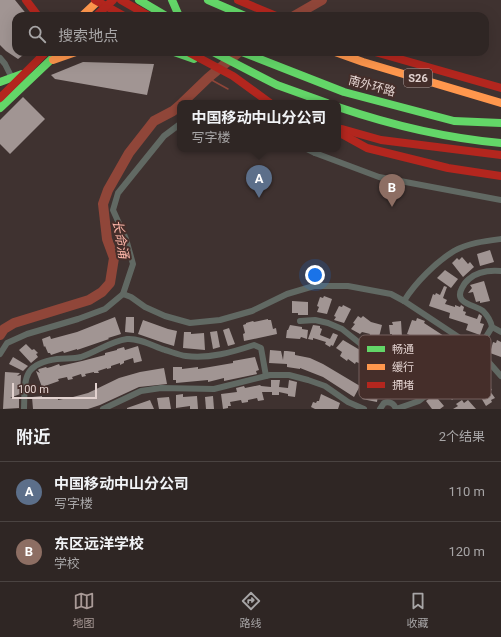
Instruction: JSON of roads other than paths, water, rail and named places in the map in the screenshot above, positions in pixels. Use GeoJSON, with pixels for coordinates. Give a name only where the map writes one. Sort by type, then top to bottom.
{"type":"FeatureCollection","features":[{"type":"Feature","properties":{"kind":"main road"},"geometry":{"type":"LineString","coordinates":[[26,0],[35,12]]}},
{"type":"Feature","properties":{"kind":"main road"},"geometry":{"type":"LineString","coordinates":[[95,0],[117,12]]}},
{"type":"Feature","properties":{"kind":"main road"},"geometry":{"type":"LineString","coordinates":[[86,12],[99,0]]}},
{"type":"Feature","properties":{"kind":"main road"},"geometry":{"type":"LineString","coordinates":[[100,12],[113,0]]}},
{"type":"Feature","properties":{"kind":"main road"},"geometry":{"type":"LineString","coordinates":[[121,0],[142,12]]}},
{"type":"Feature","properties":{"kind":"main road"},"geometry":{"type":"LineString","coordinates":[[140,0],[160,12]]}},
{"type":"Feature","properties":{"kind":"main road"},"geometry":{"type":"LineString","coordinates":[[172,0],[177,12]]}},
{"type":"Feature","properties":{"kind":"main road"},"geometry":{"type":"LineString","coordinates":[[208,0],[236,12]]}},
{"type":"Feature","properties":{"kind":"main road"},"geometry":{"type":"LineString","coordinates":[[238,0],[266,12]]}},
{"type":"Feature","properties":{"kind":"main road"},"geometry":{"type":"LineString","coordinates":[[1,94],[42,56]]}},
{"type":"Feature","properties":{"kind":"main road"},"geometry":{"type":"LineString","coordinates":[[0,108],[55,56]]}},
{"type":"Feature","properties":{"kind":"main road"},"geometry":{"type":"LineString","coordinates":[[49,62],[65,56]]}},
{"type":"Feature","properties":{"kind":"main road"},"geometry":{"type":"LineString","coordinates":[[186,56],[209,64]]}},
{"type":"Feature","properties":{"kind":"main road"},"geometry":{"type":"LineString","coordinates":[[195,56],[233,76],[266,100]]}},
{"type":"Feature","properties":{"kind":"main road"},"geometry":{"type":"LineString","coordinates":[[221,56],[276,85],[319,100]]}},
{"type":"Feature","properties":{"kind":"main road","name":"南外环路"},"geometry":{"type":"LineString","coordinates":[[252,56],[344,92],[454,121],[501,123]]}},
{"type":"Feature","properties":{"kind":"main road","name":"S26"},"geometry":{"type":"LineString","coordinates":[[346,56],[501,103]]}},
{"type":"Feature","properties":{"kind":"main road","name":"S26"},"geometry":{"type":"LineString","coordinates":[[389,56],[501,88]]}},
{"type":"Feature","properties":{"kind":"main road"},"geometry":{"type":"LineString","coordinates":[[0,82],[25,73]]}},
{"type":"Feature","properties":{"kind":"main road"},"geometry":{"type":"LineString","coordinates":[[341,108],[446,137],[500,143]]}},
{"type":"Feature","properties":{"kind":"main road"},"geometry":{"type":"LineString","coordinates":[[341,129],[381,140],[501,155]]}},
{"type":"Feature","properties":{"kind":"main road"},"geometry":{"type":"LineString","coordinates":[[341,134],[367,148],[448,168],[501,176]]}},
{"type":"Feature","properties":{"kind":"street"},"geometry":{"type":"LineString","coordinates":[[0,58],[5,64],[12,78]]}},
{"type":"Feature","properties":{"kind":"street"},"geometry":{"type":"LineString","coordinates":[[0,354],[7,342],[105,309],[123,294],[133,264],[126,239],[113,210],[118,193],[164,136],[177,126]]}},
{"type":"Feature","properties":{"kind":"street"},"geometry":{"type":"LineString","coordinates":[[318,152],[379,177],[501,200]]}},
{"type":"Feature","properties":{"kind":"street"},"geometry":{"type":"LineString","coordinates":[[404,301],[427,272],[454,251],[478,242],[501,239]]}},
{"type":"Feature","properties":{"kind":"street"},"geometry":{"type":"LineString","coordinates":[[488,335],[492,328],[490,320],[483,311],[465,303],[460,298],[460,292],[465,282],[473,275],[489,270],[501,271]]}},
{"type":"Feature","properties":{"kind":"street"},"geometry":{"type":"LineString","coordinates":[[123,294],[145,307],[165,316],[190,323],[220,320],[252,311],[287,294],[314,286],[348,286],[391,294],[455,335]]}},
{"type":"Feature","properties":{"kind":"street"},"geometry":{"type":"LineString","coordinates":[[300,321],[315,320],[328,323],[342,329],[359,342]]}},
{"type":"Feature","properties":{"kind":"street"},"geometry":{"type":"LineString","coordinates":[[492,328],[501,332]]}},
{"type":"Feature","properties":{"kind":"street"},"geometry":{"type":"LineString","coordinates":[[24,409],[25,380],[30,370],[42,362],[81,357],[127,339],[139,340],[186,356],[211,356],[254,345],[261,348],[266,376]]}},
{"type":"Feature","properties":{"kind":"street"},"geometry":{"type":"LineString","coordinates":[[491,365],[501,376]]}},
{"type":"Feature","properties":{"kind":"street"},"geometry":{"type":"LineString","coordinates":[[103,409],[141,391],[161,388],[214,389],[266,376],[289,375],[325,386],[348,402],[364,409]]}},
{"type":"Feature","properties":{"kind":"street"},"geometry":{"type":"LineString","coordinates":[[380,409],[384,403],[389,402],[393,404],[396,409],[421,399]]}},
{"type":"Feature","properties":{"kind":"waterway","name":"长命涌"},"geometry":{"type":"LineString","coordinates":[[301,12],[322,0]]}},
{"type":"Feature","properties":{"kind":"waterway","name":"长命涌"},"geometry":{"type":"LineString","coordinates":[[185,100],[234,56]]}},
{"type":"Feature","properties":{"kind":"waterway"},"geometry":{"type":"LineString","coordinates":[[208,78],[228,89]]}},
{"type":"Feature","properties":{"kind":"waterway","name":"长命涌"},"geometry":{"type":"LineString","coordinates":[[0,335],[4,329],[14,323],[89,300],[102,292],[110,283],[114,258],[107,239],[103,204],[108,190],[129,153],[154,121],[177,108]]}},
{"type":"Feature","properties":{"kind":"place","name":"中国移动中山分公司"},"geometry":{"type":"Point","coordinates":[259,198]}},
{"type":"Feature","properties":{"kind":"place","name":"东区远洋学校"},"geometry":{"type":"Point","coordinates":[392,207]}}]}
